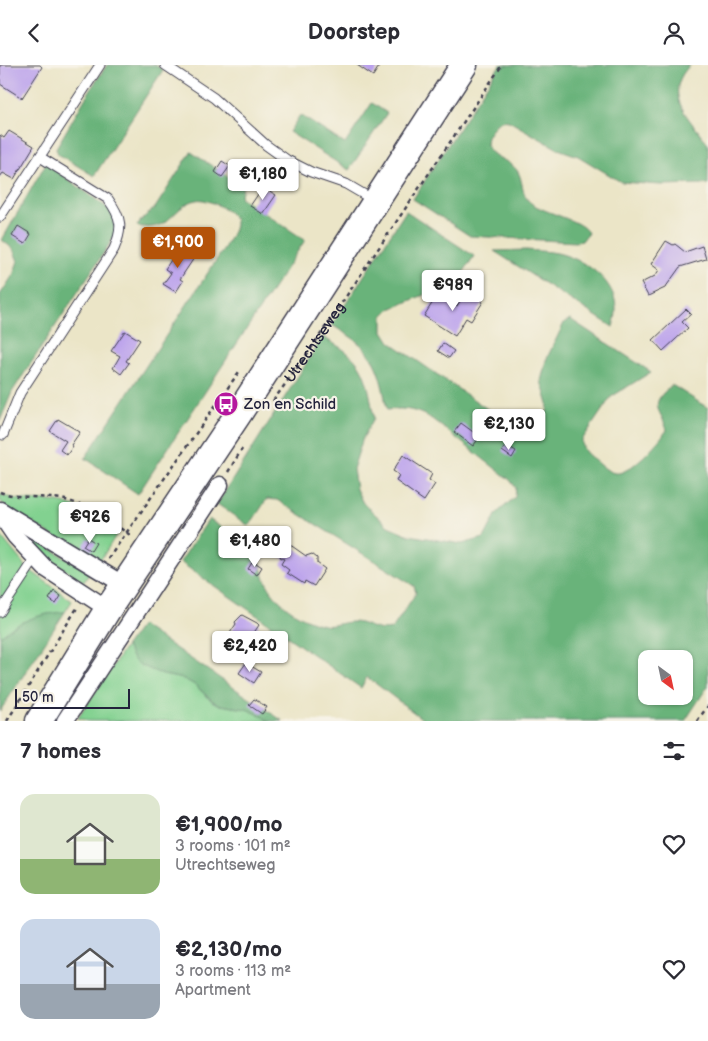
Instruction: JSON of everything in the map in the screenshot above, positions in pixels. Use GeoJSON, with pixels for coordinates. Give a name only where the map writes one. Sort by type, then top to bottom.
{"type":"FeatureCollection","features":[{"type":"Feature","properties":{"kind":"main road","name":"Utrechtseweg"},"geometry":{"type":"LineString","coordinates":[[38,721],[108,609],[239,413],[464,65]]}},
{"type":"Feature","properties":{"kind":"street"},"geometry":{"type":"LineString","coordinates":[[65,721],[220,485]]}},
{"type":"Feature","properties":{"kind":"street"},"geometry":{"type":"LineString","coordinates":[[0,510],[124,585]]}},
{"type":"Feature","properties":{"kind":"street"},"geometry":{"type":"LineString","coordinates":[[0,514],[15,536],[35,559],[108,609]]}},
{"type":"Feature","properties":{"kind":"lane"},"geometry":{"type":"LineString","coordinates":[[0,217],[100,65]]}},
{"type":"Feature","properties":{"kind":"lane"},"geometry":{"type":"LineString","coordinates":[[165,65],[214,97],[266,145],[287,160],[311,172],[346,184],[376,201]]}},
{"type":"Feature","properties":{"kind":"lane"},"geometry":{"type":"LineString","coordinates":[[3,435],[20,393],[114,249],[120,235],[120,222],[116,209],[108,199],[40,157]]}},
{"type":"Feature","properties":{"kind":"lane"},"geometry":{"type":"LineString","coordinates":[[0,612],[35,559]]}},
{"type":"Feature","properties":{"kind":"path","name":"Utrechtseweg"},"geometry":{"type":"LineString","coordinates":[[273,401],[502,65]]}},
{"type":"Feature","properties":{"kind":"path"},"geometry":{"type":"LineString","coordinates":[[101,570],[226,392]]}},
{"type":"Feature","properties":{"kind":"path"},"geometry":{"type":"LineString","coordinates":[[220,485],[243,447]]}},
{"type":"Feature","properties":{"kind":"path"},"geometry":{"type":"LineString","coordinates":[[0,492],[13,496],[47,497],[78,503],[126,532]]}},
{"type":"Feature","properties":{"kind":"path"},"geometry":{"type":"LineString","coordinates":[[6,721],[85,595]]}},
{"type":"Feature","properties":{"kind":"path"},"geometry":{"type":"LineString","coordinates":[[697,721],[708,706]]}},
{"type":"Feature","properties":{"kind":"green space"},"geometry":{"type":"Polygon","coordinates":[[[107,65],[155,65],[163,70],[94,176],[58,154],[56,148],[107,65]]]}},
{"type":"Feature","properties":{"kind":"green space"},"geometry":{"type":"Polygon","coordinates":[[[500,65],[690,65],[679,83],[679,100],[687,116],[708,145],[708,184],[661,185],[621,182],[578,156],[558,149],[509,121],[501,121],[493,128],[486,143],[492,153],[516,169],[528,200],[537,207],[571,220],[584,228],[588,233],[582,241],[576,242],[470,236],[413,199],[500,65]]]}},
{"type":"Feature","properties":{"kind":"green space"},"geometry":{"type":"Polygon","coordinates":[[[372,103],[387,113],[349,170],[289,132],[300,115],[345,144],[372,103]]]}},
{"type":"Feature","properties":{"kind":"green space"},"geometry":{"type":"Polygon","coordinates":[[[191,152],[239,184],[243,188],[240,197],[305,240],[138,494],[85,458],[223,250],[234,229],[235,221],[229,213],[212,203],[200,200],[188,203],[164,223],[157,226],[137,226],[155,208],[191,152]]]}},
{"type":"Feature","properties":{"kind":"green space"},"geometry":{"type":"Polygon","coordinates":[[[46,163],[113,212],[118,231],[12,392],[0,421],[0,295],[13,275],[18,261],[13,249],[2,240],[46,163]]]}},
{"type":"Feature","properties":{"kind":"green space"},"geometry":{"type":"Polygon","coordinates":[[[406,211],[474,256],[463,273],[448,285],[390,309],[383,316],[383,331],[390,342],[499,417],[523,424],[539,423],[546,420],[548,404],[541,381],[546,360],[564,323],[570,319],[651,372],[611,397],[582,440],[586,452],[607,470],[615,473],[628,469],[643,457],[667,430],[659,411],[658,402],[664,392],[672,385],[708,408],[708,686],[685,721],[425,721],[367,677],[361,688],[180,562],[209,519],[257,553],[264,576],[275,595],[289,609],[315,623],[334,625],[356,622],[380,629],[392,629],[416,593],[414,586],[277,500],[267,499],[249,526],[217,504],[323,337],[341,348],[356,361],[361,368],[369,393],[374,418],[363,438],[353,469],[356,489],[363,503],[388,526],[409,535],[462,544],[484,538],[497,513],[515,497],[516,488],[510,480],[432,419],[410,410],[387,410],[382,384],[376,367],[367,352],[351,337],[332,325],[406,211]]]}},
{"type":"Feature","properties":{"kind":"green space"},"geometry":{"type":"Polygon","coordinates":[[[526,250],[553,252],[567,256],[578,260],[597,273],[605,281],[615,301],[616,314],[613,327],[494,251],[526,250]]]}},
{"type":"Feature","properties":{"kind":"green space"},"geometry":{"type":"Polygon","coordinates":[[[0,494],[14,499],[51,501],[66,504],[90,514],[118,532],[98,564],[9,509],[0,501],[0,494]]]}},
{"type":"Feature","properties":{"kind":"green space"},"geometry":{"type":"Polygon","coordinates":[[[0,535],[27,568],[72,601],[65,612],[31,619],[15,626],[0,636],[0,535]]]}},
{"type":"Feature","properties":{"kind":"green space"},"geometry":{"type":"Polygon","coordinates":[[[27,535],[90,572],[84,582],[50,560],[27,538],[27,535]]]}},
{"type":"Feature","properties":{"kind":"green space"},"geometry":{"type":"Polygon","coordinates":[[[65,612],[0,711],[0,636],[15,626],[31,619],[47,614],[65,612]]]}},
{"type":"Feature","properties":{"kind":"green space"},"geometry":{"type":"Polygon","coordinates":[[[141,625],[283,721],[269,721],[246,709],[221,705],[184,679],[163,675],[140,665],[133,659],[126,646],[141,625]]]}},
{"type":"Feature","properties":{"kind":"green space"},"geometry":{"type":"Polygon","coordinates":[[[126,646],[133,659],[163,675],[184,679],[195,685],[213,702],[246,709],[269,721],[88,721],[78,718],[126,646]]]}},
{"type":"Feature","properties":{"kind":"building"},"geometry":{"type":"Polygon","coordinates":[[[0,65],[40,65],[42,67],[22,98],[0,84],[0,65]]]}},
{"type":"Feature","properties":{"kind":"building"},"geometry":{"type":"Polygon","coordinates":[[[357,65],[380,65],[373,76],[357,65]]]}},
{"type":"Feature","properties":{"kind":"building"},"geometry":{"type":"Polygon","coordinates":[[[9,131],[34,146],[14,179],[3,173],[0,177],[0,135],[4,138],[9,131]]]}},
{"type":"Feature","properties":{"kind":"building"},"geometry":{"type":"Polygon","coordinates":[[[222,161],[230,166],[222,177],[215,172],[222,161]]]}},
{"type":"Feature","properties":{"kind":"building"},"geometry":{"type":"Polygon","coordinates":[[[263,187],[276,195],[263,214],[250,206],[263,187]]]}},
{"type":"Feature","properties":{"kind":"building"},"geometry":{"type":"Polygon","coordinates":[[[18,226],[31,234],[25,244],[12,236],[18,226]]]}},
{"type":"Feature","properties":{"kind":"building"},"geometry":{"type":"Polygon","coordinates":[[[666,241],[673,245],[675,244],[685,252],[702,246],[706,259],[680,267],[665,288],[648,296],[641,283],[655,276],[659,270],[651,264],[666,241]]]}},
{"type":"Feature","properties":{"kind":"building"},"geometry":{"type":"Polygon","coordinates":[[[179,248],[194,258],[180,279],[183,281],[176,292],[163,284],[171,273],[165,269],[179,248]]]}},
{"type":"Feature","properties":{"kind":"building"},"geometry":{"type":"Polygon","coordinates":[[[466,291],[483,302],[471,321],[466,318],[455,336],[424,316],[438,294],[457,306],[466,291]]]}},
{"type":"Feature","properties":{"kind":"building"},"geometry":{"type":"Polygon","coordinates":[[[686,309],[691,314],[682,322],[688,328],[663,351],[653,340],[686,309]]]}},
{"type":"Feature","properties":{"kind":"building"},"geometry":{"type":"Polygon","coordinates":[[[125,331],[140,340],[126,361],[129,363],[121,374],[113,368],[120,356],[111,351],[125,331]]]}},
{"type":"Feature","properties":{"kind":"building"},"geometry":{"type":"Polygon","coordinates":[[[443,343],[454,351],[449,358],[438,351],[443,343]]]}},
{"type":"Feature","properties":{"kind":"building"},"geometry":{"type":"Polygon","coordinates":[[[58,419],[80,432],[67,455],[60,450],[66,441],[50,431],[58,419]]]}},
{"type":"Feature","properties":{"kind":"building"},"geometry":{"type":"Polygon","coordinates":[[[461,423],[480,437],[473,446],[454,432],[461,423]]]}},
{"type":"Feature","properties":{"kind":"building"},"geometry":{"type":"Polygon","coordinates":[[[506,445],[516,451],[512,458],[502,451],[506,445]]]}},
{"type":"Feature","properties":{"kind":"building"},"geometry":{"type":"Polygon","coordinates":[[[403,455],[432,474],[429,480],[435,484],[424,501],[396,481],[399,475],[393,471],[403,455]]]}},
{"type":"Feature","properties":{"kind":"building"},"geometry":{"type":"Polygon","coordinates":[[[88,538],[96,543],[91,551],[83,546],[88,538]]]}},
{"type":"Feature","properties":{"kind":"building"},"geometry":{"type":"Polygon","coordinates":[[[289,544],[306,556],[312,554],[317,558],[317,563],[325,569],[314,586],[305,581],[304,584],[287,573],[289,570],[281,564],[284,559],[280,557],[282,551],[289,544]]]}},
{"type":"Feature","properties":{"kind":"building"},"geometry":{"type":"Polygon","coordinates":[[[253,561],[262,567],[257,575],[248,569],[253,561]]]}},
{"type":"Feature","properties":{"kind":"building"},"geometry":{"type":"Polygon","coordinates":[[[54,591],[61,596],[56,604],[49,599],[54,591]]]}},
{"type":"Feature","properties":{"kind":"building"},"geometry":{"type":"Polygon","coordinates":[[[242,615],[259,625],[248,642],[257,648],[251,658],[233,647],[234,644],[226,639],[236,624],[235,622],[242,615]]]}},
{"type":"Feature","properties":{"kind":"building"},"geometry":{"type":"Polygon","coordinates":[[[246,663],[261,672],[254,683],[239,673],[246,663]]]}},
{"type":"Feature","properties":{"kind":"building"},"geometry":{"type":"Polygon","coordinates":[[[254,699],[267,707],[262,714],[249,705],[254,699]]]}},
{"type":"Feature","properties":{"kind":"place","name":"Zon en Schild"},"geometry":{"type":"Point","coordinates":[226,404]}}]}
